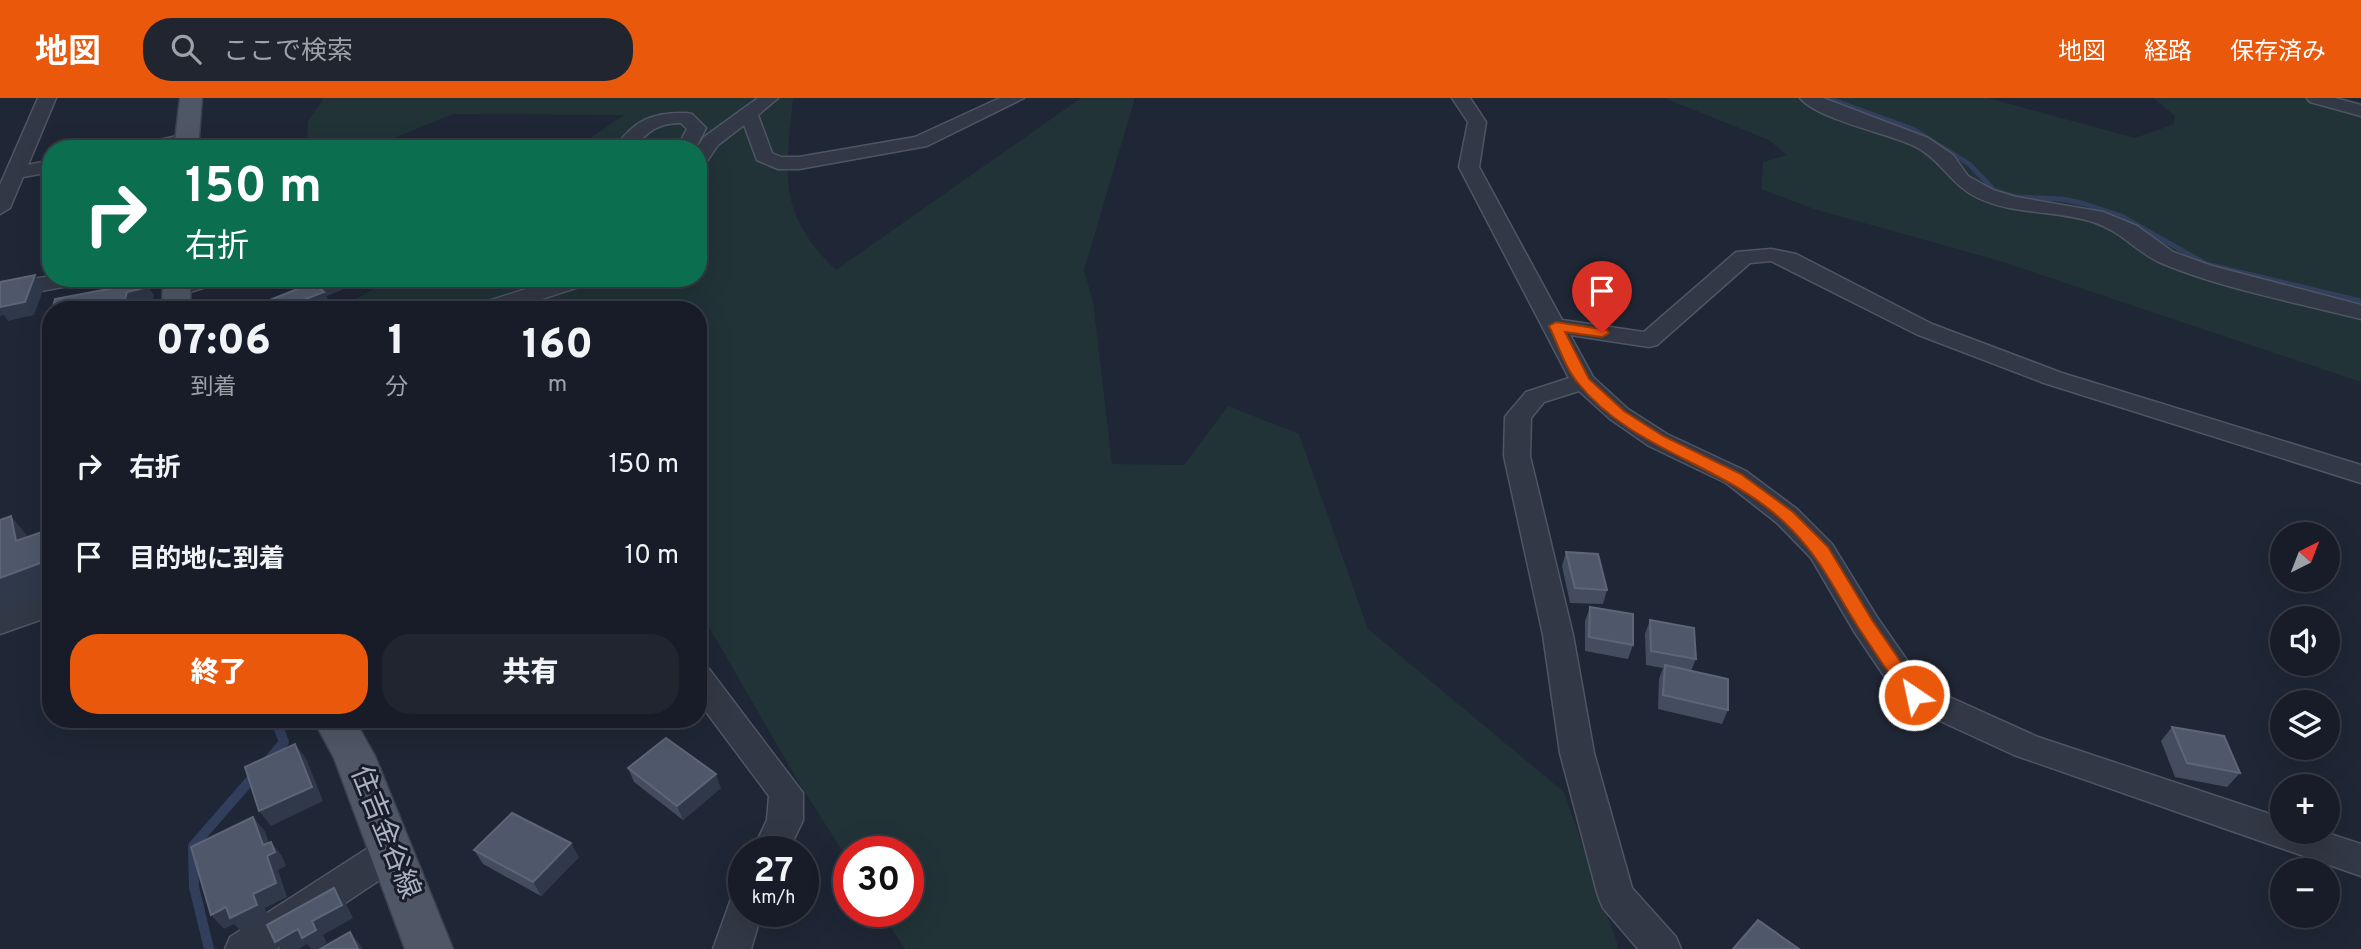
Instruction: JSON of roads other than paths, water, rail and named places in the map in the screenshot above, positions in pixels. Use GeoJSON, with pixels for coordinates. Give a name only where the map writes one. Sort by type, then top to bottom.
{"type":"FeatureCollection","features":[{"type":"Feature","properties":{"kind":"main road"},"geometry":{"type":"LineString","coordinates":[[187,140],[191,98]]}},
{"type":"Feature","properties":{"kind":"main road","name":"住吉金谷線"},"geometry":{"type":"LineString","coordinates":[[338,728],[354,756],[429,949]]}},
{"type":"Feature","properties":{"kind":"street"},"geometry":{"type":"LineString","coordinates":[[0,208],[47,98]]}},
{"type":"Feature","properties":{"kind":"street"},"geometry":{"type":"LineString","coordinates":[[707,147],[711,141],[769,98]]}},
{"type":"Feature","properties":{"kind":"street"},"geometry":{"type":"LineString","coordinates":[[749,114],[764,156],[778,163],[800,163],[920,142],[1015,98]]}},
{"type":"Feature","properties":{"kind":"street"},"geometry":{"type":"LineString","coordinates":[[1461,98],[1477,122],[1469,167],[1583,381],[1619,414],[1658,440],[1736,477],[1787,516],[1822,551],[1866,625],[1914,695],[2025,746],[2361,860]]}},
{"type":"Feature","properties":{"kind":"street"},"geometry":{"type":"LineString","coordinates":[[1809,98],[1837,112],[1921,142],[1947,159],[1961,180],[1986,194],[2013,203],[2096,215],[2130,230],[2165,257],[2204,271],[2361,312]]}},
{"type":"Feature","properties":{"kind":"street"},"geometry":{"type":"LineString","coordinates":[[2316,98],[2361,111]]}},
{"type":"Feature","properties":{"kind":"street"},"geometry":{"type":"LineString","coordinates":[[631,140],[646,122],[666,118],[686,118],[697,128],[690,140]]}},
{"type":"Feature","properties":{"kind":"street"},"geometry":{"type":"LineString","coordinates":[[15,173],[42,168]]}},
{"type":"Feature","properties":{"kind":"street"},"geometry":{"type":"LineString","coordinates":[[1556,326],[1649,340],[1744,257],[1771,255],[1788,259],[1924,329],[2053,378],[2361,474]]}},
{"type":"Feature","properties":{"kind":"street"},"geometry":{"type":"LineString","coordinates":[[0,292],[42,284]]}},
{"type":"Feature","properties":{"kind":"street"},"geometry":{"type":"LineString","coordinates":[[512,301],[555,287]]}},
{"type":"Feature","properties":{"kind":"street"},"geometry":{"type":"LineString","coordinates":[[1583,381],[1535,397],[1518,417],[1517,456],[1558,635],[1577,753],[1616,895],[1662,949]]}},
{"type":"Feature","properties":{"kind":"street"},"geometry":{"type":"LineString","coordinates":[[0,623],[42,607]]}},
{"type":"Feature","properties":{"kind":"street"},"geometry":{"type":"LineString","coordinates":[[707,689],[786,793],[785,820],[778,836]]}},
{"type":"Feature","properties":{"kind":"street"},"geometry":{"type":"LineString","coordinates":[[244,949],[391,852]]}},
{"type":"Feature","properties":{"kind":"street"},"geometry":{"type":"LineString","coordinates":[[732,949],[739,927]]}},
{"type":"Feature","properties":{"kind":"waterway"},"geometry":{"type":"LineString","coordinates":[[1827,98],[1913,129],[1969,164],[1994,190],[2015,197],[2062,199],[2085,204],[2121,216],[2206,264],[2361,301]]}},
{"type":"Feature","properties":{"kind":"waterway"},"geometry":{"type":"LineString","coordinates":[[268,761],[284,742],[279,728]]}},
{"type":"Feature","properties":{"kind":"waterway"},"geometry":{"type":"LineString","coordinates":[[209,949],[194,887],[193,846],[254,776]]}}]}
